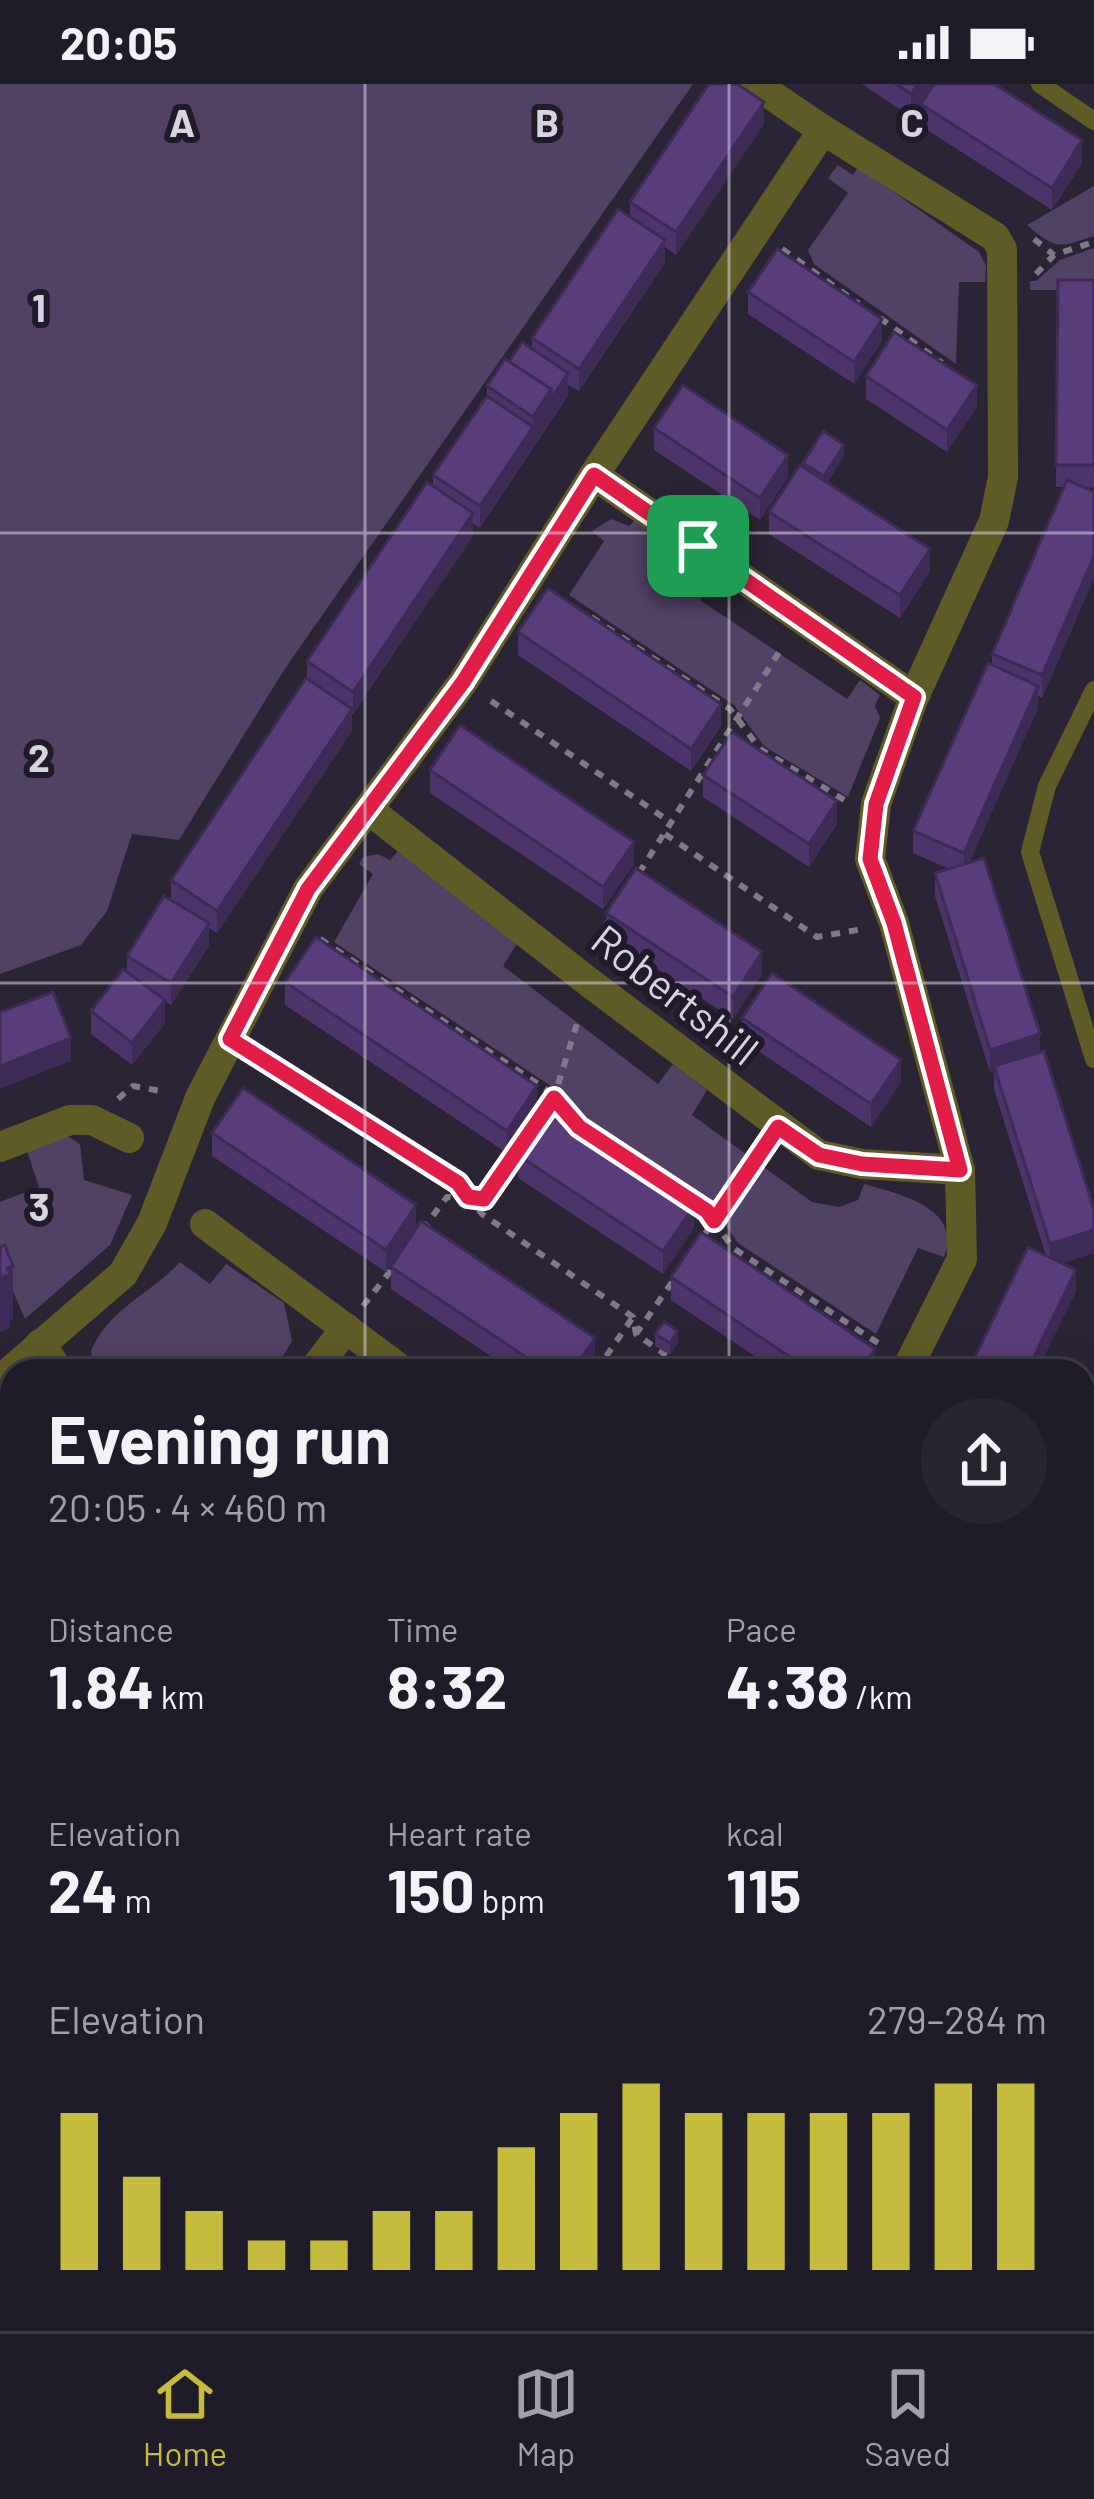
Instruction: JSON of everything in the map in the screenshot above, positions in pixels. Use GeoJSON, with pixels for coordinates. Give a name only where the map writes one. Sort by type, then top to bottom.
{"type":"FeatureCollection","features":[{"type":"Feature","properties":{"kind":"street"},"geometry":{"type":"LineString","coordinates":[[755,84],[995,237],[1002,249],[1004,477],[994,521],[914,697],[874,819],[870,859],[894,923],[960,1170],[962,1259],[912,1359]]}},
{"type":"Feature","properties":{"kind":"street"},"geometry":{"type":"LineString","coordinates":[[23,1359],[123,1274],[152,1223],[200,1098],[308,889],[463,682],[594,475],[824,130]]}},
{"type":"Feature","properties":{"kind":"street"},"geometry":{"type":"LineString","coordinates":[[594,475],[914,697]]}},
{"type":"Feature","properties":{"kind":"street","name":"Robertshill"},"geometry":{"type":"LineString","coordinates":[[369,810],[819,1155],[862,1164],[960,1170]]}},
{"type":"Feature","properties":{"kind":"street"},"geometry":{"type":"LineString","coordinates":[[0,1147],[70,1120],[92,1120],[129,1138]]}},
{"type":"Feature","properties":{"kind":"street"},"geometry":{"type":"LineString","coordinates":[[206,1224],[387,1359]]}},
{"type":"Feature","properties":{"kind":"street"},"geometry":{"type":"LineString","coordinates":[[322,1359],[346,1328]]}},
{"type":"Feature","properties":{"kind":"street"},"geometry":{"type":"LineString","coordinates":[[40,1344],[50,1359]]}},
{"type":"Feature","properties":{"kind":"lane"},"geometry":{"type":"LineString","coordinates":[[1040,84],[1094,121]]}},
{"type":"Feature","properties":{"kind":"lane"},"geometry":{"type":"LineString","coordinates":[[1094,690],[1047,786],[1030,852],[1094,1059]]}},
{"type":"Feature","properties":{"kind":"path"},"geometry":{"type":"LineString","coordinates":[[757,230],[944,365]]}},
{"type":"Feature","properties":{"kind":"path"},"geometry":{"type":"LineString","coordinates":[[1003,275],[1036,275],[1054,255],[1094,242]]}},
{"type":"Feature","properties":{"kind":"path"},"geometry":{"type":"LineString","coordinates":[[590,616],[730,709],[760,748],[874,819]]}},
{"type":"Feature","properties":{"kind":"path"},"geometry":{"type":"LineString","coordinates":[[639,874],[801,618]]}},
{"type":"Feature","properties":{"kind":"path"},"geometry":{"type":"LineString","coordinates":[[463,682],[672,823]]}},
{"type":"Feature","properties":{"kind":"path"},"geometry":{"type":"LineString","coordinates":[[665,835],[817,938],[894,923]]}},
{"type":"Feature","properties":{"kind":"path"},"geometry":{"type":"LineString","coordinates":[[418,1234],[447,1197],[484,1199],[554,1098],[582,977],[614,913]]}},
{"type":"Feature","properties":{"kind":"path"},"geometry":{"type":"LineString","coordinates":[[292,920],[554,1098],[579,1127],[707,1211],[733,1248],[896,1359]]}},
{"type":"Feature","properties":{"kind":"path"},"geometry":{"type":"LineString","coordinates":[[230,1039],[458,1183],[482,1214],[633,1317],[636,1334],[672,1359]]}},
{"type":"Feature","properties":{"kind":"path"},"geometry":{"type":"LineString","coordinates":[[92,1120],[133,1086],[200,1098]]}},
{"type":"Feature","properties":{"kind":"path"},"geometry":{"type":"LineString","coordinates":[[701,1240],[778,1127]]}},
{"type":"Feature","properties":{"kind":"path"},"geometry":{"type":"LineString","coordinates":[[346,1328],[404,1253]]}},
{"type":"Feature","properties":{"kind":"path"},"geometry":{"type":"LineString","coordinates":[[636,1334],[675,1278]]}},
{"type":"Feature","properties":{"kind":"path"},"geometry":{"type":"LineString","coordinates":[[604,1359],[633,1317]]}},
{"type":"Feature","properties":{"kind":"shaded area"},"geometry":{"type":"Polygon","coordinates":[[[0,84],[693,84],[284,670],[179,840],[132,834],[107,911],[81,945],[0,974],[0,84]]]}},
{"type":"Feature","properties":{"kind":"shaded area"},"geometry":{"type":"Polygon","coordinates":[[[838,165],[853,175],[858,167],[979,252],[986,266],[985,282],[959,282],[956,364],[814,264],[808,250],[848,193],[828,178],[838,165]]]}},
{"type":"Feature","properties":{"kind":"shaded area"},"geometry":{"type":"Polygon","coordinates":[[[1094,186],[1094,236],[1058,244],[1027,225],[1094,186]]]}},
{"type":"Feature","properties":{"kind":"shaded area"},"geometry":{"type":"Polygon","coordinates":[[[1094,248],[1094,290],[1030,290],[1030,281],[1060,260],[1094,248]]]}},
{"type":"Feature","properties":{"kind":"shaded area"},"geometry":{"type":"Polygon","coordinates":[[[611,519],[629,526],[635,520],[714,575],[700,600],[847,699],[860,680],[880,695],[875,706],[880,718],[848,797],[764,746],[734,705],[569,595],[604,541],[592,531],[611,519]]]}},
{"type":"Feature","properties":{"kind":"shaded area"},"geometry":{"type":"Polygon","coordinates":[[[398,851],[519,940],[503,966],[658,1084],[673,1064],[707,1090],[692,1115],[812,1202],[839,1207],[858,1200],[864,1184],[924,1206],[944,1226],[944,1257],[918,1248],[876,1334],[738,1243],[713,1207],[586,1123],[551,1086],[334,942],[373,874],[359,864],[363,857],[378,854],[390,860],[398,851]]]}},
{"type":"Feature","properties":{"kind":"shaded area"},"geometry":{"type":"Polygon","coordinates":[[[67,1136],[80,1144],[84,1180],[132,1195],[110,1245],[25,1319],[0,1261],[0,1202],[39,1187],[27,1151],[67,1136]]]}},
{"type":"Feature","properties":{"kind":"shaded area"},"geometry":{"type":"Polygon","coordinates":[[[180,1262],[210,1284],[226,1264],[284,1303],[292,1341],[281,1359],[92,1359],[91,1351],[108,1323],[180,1262]]]}},
{"type":"Feature","properties":{"kind":"building"},"geometry":{"type":"Polygon","coordinates":[[[709,84],[737,84],[764,102],[676,232],[630,202],[709,84]]]}},
{"type":"Feature","properties":{"kind":"building"},"geometry":{"type":"Polygon","coordinates":[[[896,84],[918,84],[911,94],[896,84]]]}},
{"type":"Feature","properties":{"kind":"building"},"geometry":{"type":"Polygon","coordinates":[[[934,84],[994,84],[1082,140],[1052,188],[921,104],[934,84]]]}},
{"type":"Feature","properties":{"kind":"building"},"geometry":{"type":"Polygon","coordinates":[[[618,209],[665,240],[579,369],[532,338],[618,209]]]}},
{"type":"Feature","properties":{"kind":"building"},"geometry":{"type":"Polygon","coordinates":[[[777,249],[882,319],[854,362],[748,292],[777,249]]]}},
{"type":"Feature","properties":{"kind":"building"},"geometry":{"type":"Polygon","coordinates":[[[1058,280],[1094,280],[1094,465],[1056,465],[1058,280]]]}},
{"type":"Feature","properties":{"kind":"building"},"geometry":{"type":"Polygon","coordinates":[[[894,332],[977,385],[947,430],[866,376],[894,332]]]}},
{"type":"Feature","properties":{"kind":"building"},"geometry":{"type":"Polygon","coordinates":[[[522,342],[568,373],[551,399],[551,389],[509,362],[522,342]]]}},
{"type":"Feature","properties":{"kind":"building"},"geometry":{"type":"Polygon","coordinates":[[[505,359],[551,389],[533,417],[487,386],[505,359]]]}},
{"type":"Feature","properties":{"kind":"building"},"geometry":{"type":"Polygon","coordinates":[[[683,385],[788,455],[760,498],[654,428],[683,385]]]}},
{"type":"Feature","properties":{"kind":"building"},"geometry":{"type":"Polygon","coordinates":[[[487,396],[533,427],[480,506],[433,475],[487,396]]]}},
{"type":"Feature","properties":{"kind":"building"},"geometry":{"type":"Polygon","coordinates":[[[823,431],[844,445],[824,476],[803,463],[823,431]]]}},
{"type":"Feature","properties":{"kind":"building"},"geometry":{"type":"Polygon","coordinates":[[[800,465],[930,549],[900,595],[769,512],[800,465]]]}},
{"type":"Feature","properties":{"kind":"building"},"geometry":{"type":"Polygon","coordinates":[[[1067,480],[1094,492],[1094,556],[1042,675],[992,654],[1067,480]]]}},
{"type":"Feature","properties":{"kind":"building"},"geometry":{"type":"Polygon","coordinates":[[[427,482],[473,513],[353,692],[307,661],[427,482]]]}},
{"type":"Feature","properties":{"kind":"building"},"geometry":{"type":"Polygon","coordinates":[[[548,588],[721,704],[691,749],[518,632],[548,588]]]}},
{"type":"Feature","properties":{"kind":"building"},"geometry":{"type":"Polygon","coordinates":[[[988,663],[1038,686],[964,853],[913,831],[988,663]]]}},
{"type":"Feature","properties":{"kind":"building"},"geometry":{"type":"Polygon","coordinates":[[[306,678],[352,709],[217,911],[171,880],[306,678]]]}},
{"type":"Feature","properties":{"kind":"building"},"geometry":{"type":"Polygon","coordinates":[[[460,725],[634,842],[603,887],[430,770],[460,725]]]}},
{"type":"Feature","properties":{"kind":"building"},"geometry":{"type":"Polygon","coordinates":[[[732,732],[837,801],[809,844],[703,775],[732,732]]]}},
{"type":"Feature","properties":{"kind":"building"},"geometry":{"type":"Polygon","coordinates":[[[984,858],[1040,1034],[990,1050],[935,873],[984,858]]]}},
{"type":"Feature","properties":{"kind":"building"},"geometry":{"type":"Polygon","coordinates":[[[636,868],[762,952],[733,997],[606,913],[636,868]]]}},
{"type":"Feature","properties":{"kind":"building"},"geometry":{"type":"Polygon","coordinates":[[[164,896],[209,923],[171,983],[127,956],[164,896]]]}},
{"type":"Feature","properties":{"kind":"building"},"geometry":{"type":"Polygon","coordinates":[[[316,937],[537,1086],[507,1131],[285,982],[316,937]]]}},
{"type":"Feature","properties":{"kind":"building"},"geometry":{"type":"Polygon","coordinates":[[[123,969],[165,1000],[132,1043],[91,1011],[123,969]]]}},
{"type":"Feature","properties":{"kind":"building"},"geometry":{"type":"Polygon","coordinates":[[[772,973],[901,1060],[871,1104],[742,1018],[772,973]]]}},
{"type":"Feature","properties":{"kind":"building"},"geometry":{"type":"Polygon","coordinates":[[[53,992],[71,1038],[0,1066],[0,1012],[53,992]]]}},
{"type":"Feature","properties":{"kind":"building"},"geometry":{"type":"Polygon","coordinates":[[[1044,1051],[1094,1209],[1094,1230],[1050,1244],[994,1066],[1044,1051]]]}},
{"type":"Feature","properties":{"kind":"building"},"geometry":{"type":"Polygon","coordinates":[[[243,1088],[416,1205],[386,1250],[212,1133],[243,1088]]]}},
{"type":"Feature","properties":{"kind":"building"},"geometry":{"type":"Polygon","coordinates":[[[548,1110],[694,1206],[663,1251],[518,1155],[548,1110]]]}},
{"type":"Feature","properties":{"kind":"building"},"geometry":{"type":"Polygon","coordinates":[[[421,1221],[595,1338],[580,1359],[529,1359],[391,1267],[421,1221]]]}},
{"type":"Feature","properties":{"kind":"building"},"geometry":{"type":"Polygon","coordinates":[[[701,1232],[875,1349],[868,1359],[793,1359],[671,1277],[701,1232]]]}},
{"type":"Feature","properties":{"kind":"building"},"geometry":{"type":"Polygon","coordinates":[[[5,1245],[13,1266],[7,1268],[10,1274],[0,1278],[0,1247],[5,1245]]]}},
{"type":"Feature","properties":{"kind":"building"},"geometry":{"type":"Polygon","coordinates":[[[1028,1247],[1076,1270],[1033,1359],[974,1359],[1028,1247]]]}},
{"type":"Feature","properties":{"kind":"building"},"geometry":{"type":"Polygon","coordinates":[[[664,1322],[678,1331],[670,1343],[655,1334],[664,1322]]]}},
{"type":"Feature","properties":{"kind":"route"},"geometry":{"type":"LineString","coordinates":[[594,475],[698,546],[914,697],[876,804],[870,859],[894,923],[960,1170],[862,1164],[819,1155],[778,1127],[714,1221],[707,1211],[579,1127],[554,1098],[484,1199],[468,1197],[458,1183],[230,1039],[308,889],[463,682],[594,475]]}}]}
